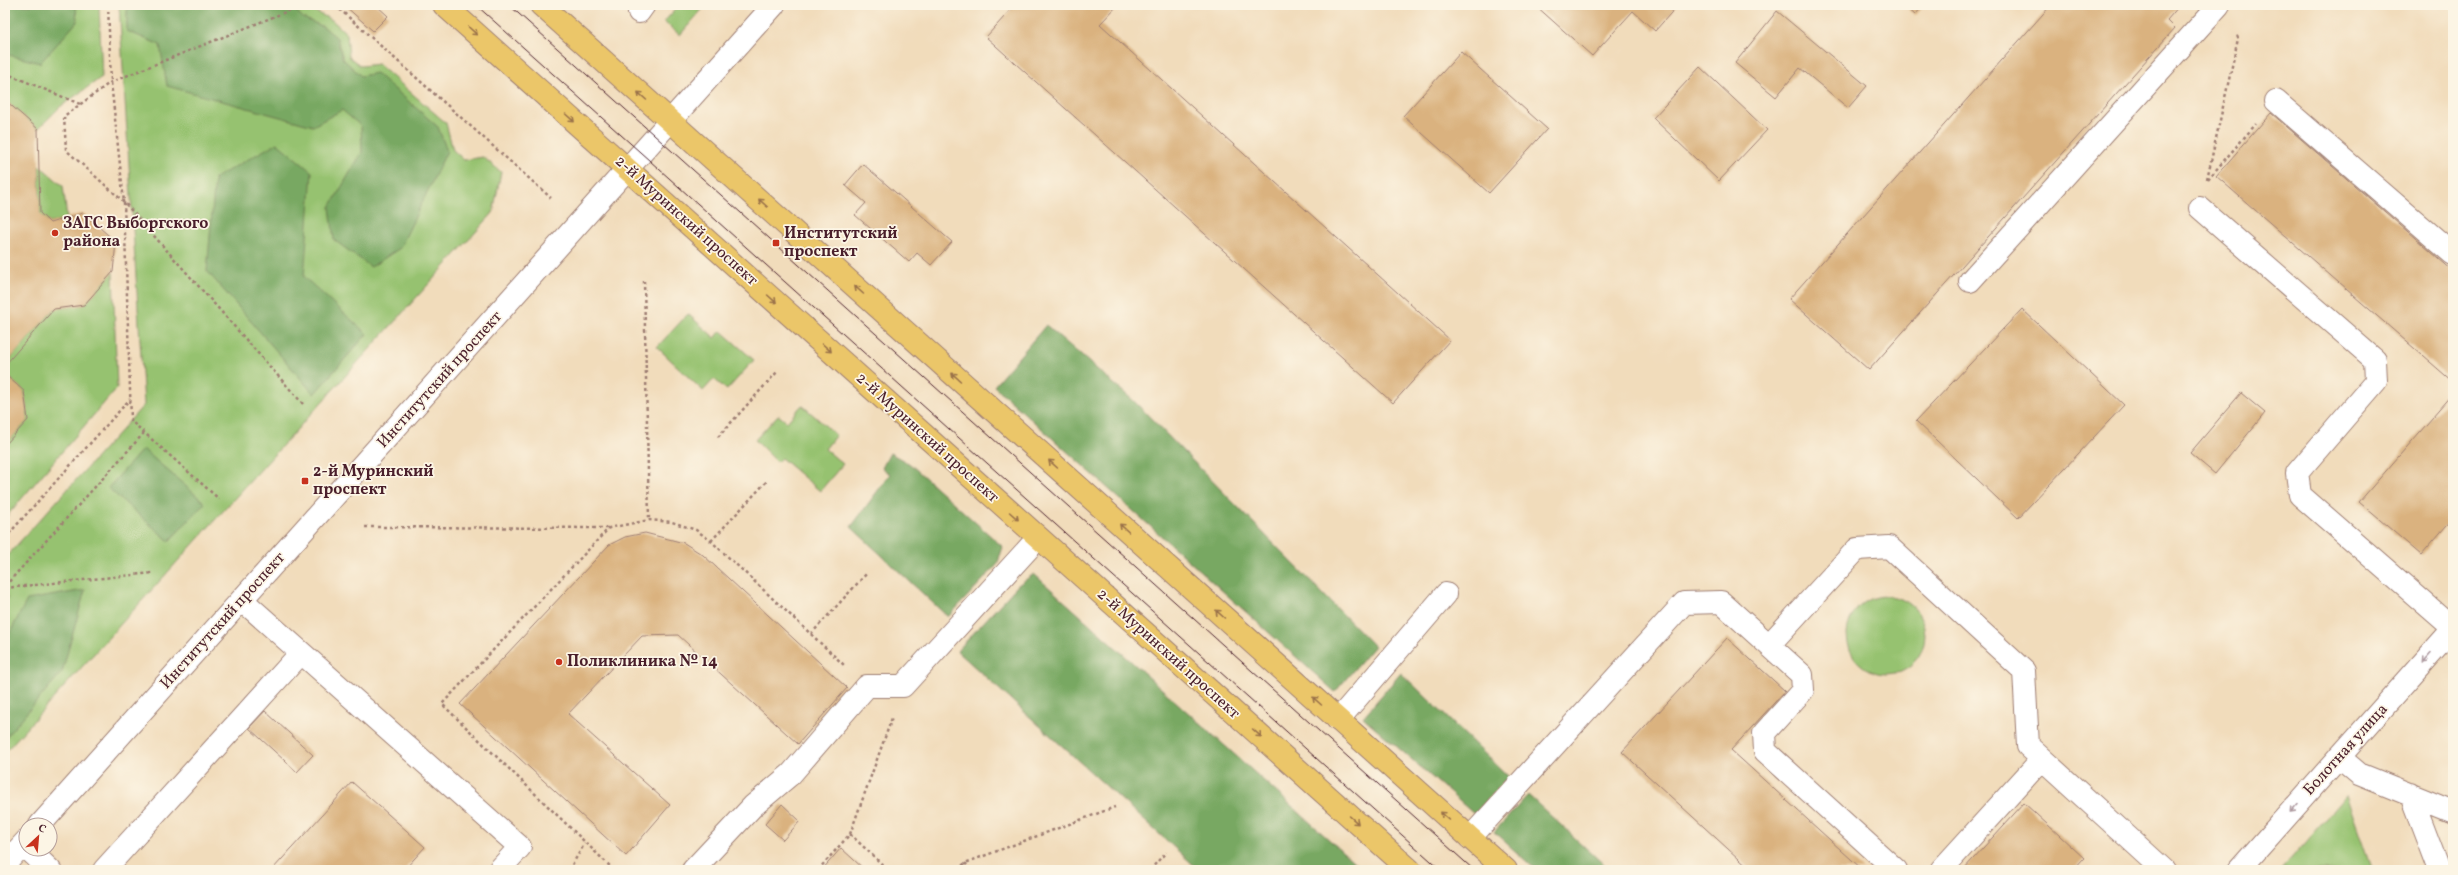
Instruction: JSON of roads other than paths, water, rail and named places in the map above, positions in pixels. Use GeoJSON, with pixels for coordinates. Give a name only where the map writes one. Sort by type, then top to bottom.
{"type":"FeatureCollection","features":[{"type":"Feature","properties":{"kind":"main road","name":"2-й Муринский проспект"},"geometry":{"type":"LineString","coordinates":[[444,5],[1410,870]]}},
{"type":"Feature","properties":{"kind":"main road"},"geometry":{"type":"LineString","coordinates":[[542,5],[1506,870]]}},
{"type":"Feature","properties":{"kind":"street","name":"Институтский проспект"},"geometry":{"type":"LineString","coordinates":[[47,817],[672,122],[774,5]]}},
{"type":"Feature","properties":{"kind":"street"},"geometry":{"type":"LineString","coordinates":[[1970,281],[2219,5]]}},
{"type":"Feature","properties":{"kind":"street"},"geometry":{"type":"LineString","coordinates":[[2276,101],[2453,254]]}},
{"type":"Feature","properties":{"kind":"street"},"geometry":{"type":"LineString","coordinates":[[2200,208],[2375,360],[2376,382],[2297,473],[2300,495],[2453,629]]}},
{"type":"Feature","properties":{"kind":"street"},"geometry":{"type":"LineString","coordinates":[[693,870],[754,806],[790,774],[867,686],[903,686],[1038,538]]}},
{"type":"Feature","properties":{"kind":"street"},"geometry":{"type":"LineString","coordinates":[[1769,645],[1857,549],[1889,547],[2024,671],[2028,746],[2164,870]]}},
{"type":"Feature","properties":{"kind":"street"},"geometry":{"type":"LineString","coordinates":[[1338,720],[1446,594]]}},
{"type":"Feature","properties":{"kind":"street"},"geometry":{"type":"LineString","coordinates":[[242,600],[520,848],[499,870]]}},
{"type":"Feature","properties":{"kind":"street"},"geometry":{"type":"LineString","coordinates":[[1470,838],[1684,603],[1721,602],[1802,675],[1803,690],[1764,733],[1765,751],[1896,870]]}},
{"type":"Feature","properties":{"kind":"street","name":"Болотная улица"},"geometry":{"type":"LineString","coordinates":[[2239,870],[2453,629]]}},
{"type":"Feature","properties":{"kind":"street"},"geometry":{"type":"LineString","coordinates":[[104,870],[301,653]]}},
{"type":"Feature","properties":{"kind":"street"},"geometry":{"type":"LineString","coordinates":[[2339,757],[2359,774],[2453,812]]}},
{"type":"Feature","properties":{"kind":"street"},"geometry":{"type":"LineString","coordinates":[[1941,870],[2042,759]]}},
{"type":"Feature","properties":{"kind":"street"},"geometry":{"type":"LineString","coordinates":[[2410,794],[2439,870]]}},
{"type":"Feature","properties":{"kind":"street"},"geometry":{"type":"LineString","coordinates":[[5,864],[18,852]]}},
{"type":"Feature","properties":{"kind":"street"},"geometry":{"type":"LineString","coordinates":[[38,857],[50,870]]}},
{"type":"Feature","properties":{"kind":"tram line"},"geometry":{"type":"LineString","coordinates":[[476,5],[1441,870]]}},
{"type":"Feature","properties":{"kind":"tram line"},"geometry":{"type":"LineString","coordinates":[[509,5],[1474,870]]}},
{"type":"Feature","properties":{"kind":"place","name":"ЗАГС Выборгского района"},"geometry":{"type":"Point","coordinates":[55,233]}},
{"type":"Feature","properties":{"kind":"place","name":"Институтский проспект"},"geometry":{"type":"Point","coordinates":[776,243]}},
{"type":"Feature","properties":{"kind":"place","name":"2-й Муринский проспект"},"geometry":{"type":"Point","coordinates":[305,481]}},
{"type":"Feature","properties":{"kind":"place","name":"Поликлиника № 14"},"geometry":{"type":"Point","coordinates":[559,662]}}]}
